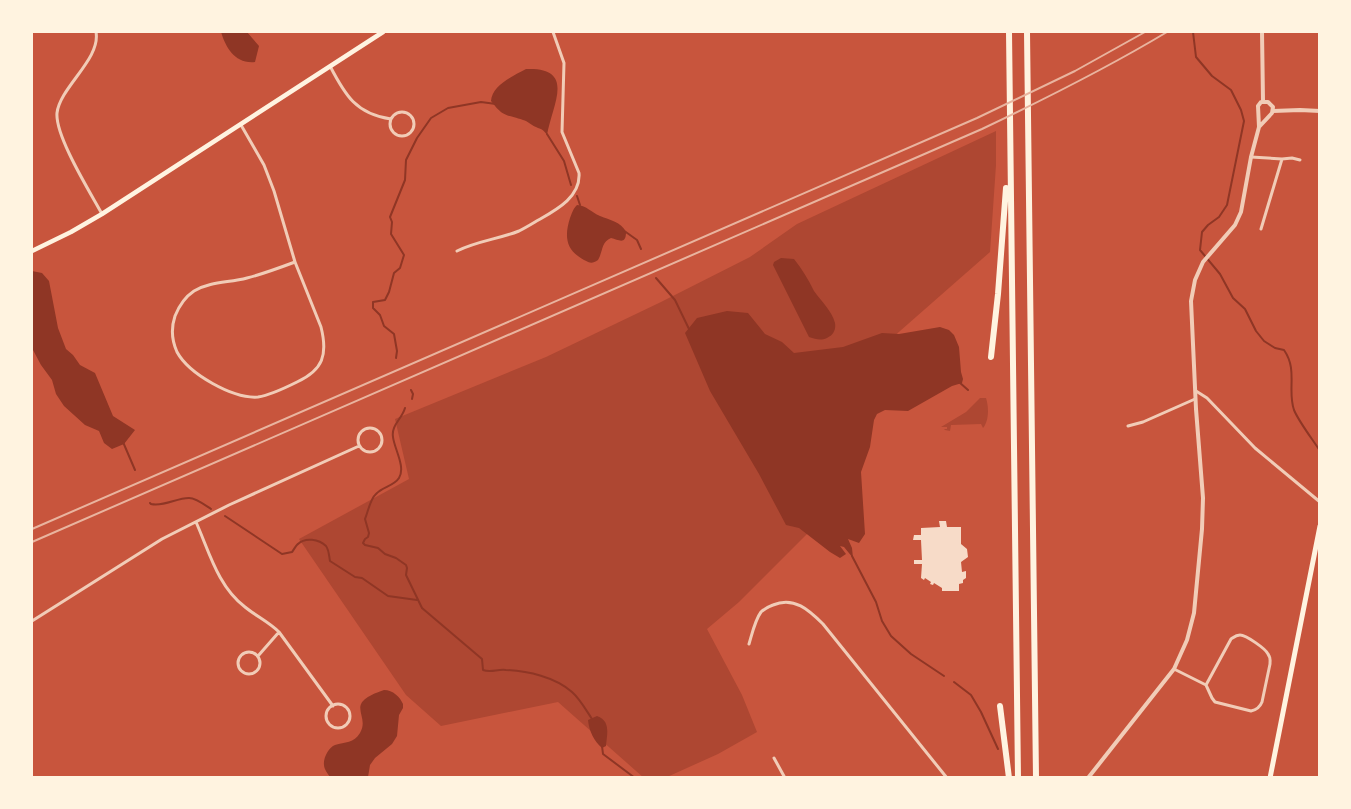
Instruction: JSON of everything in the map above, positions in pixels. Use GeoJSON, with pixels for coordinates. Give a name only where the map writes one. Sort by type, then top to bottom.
{"type":"FeatureCollection","features":[{"type":"Feature","properties":{"kind":"highway"},"geometry":{"type":"LineString","coordinates":[[1009,32],[1018,777]]}},
{"type":"Feature","properties":{"kind":"highway"},"geometry":{"type":"LineString","coordinates":[[1027,32],[1036,777]]}},
{"type":"Feature","properties":{"kind":"highway"},"geometry":{"type":"LineString","coordinates":[[991,357],[1010,148]]}},
{"type":"Feature","properties":{"kind":"highway"},"geometry":{"type":"LineString","coordinates":[[1000,706],[1009,777]]}},
{"type":"Feature","properties":{"kind":"main road"},"geometry":{"type":"LineString","coordinates":[[32,251],[102,214],[383,32]]}},
{"type":"Feature","properties":{"kind":"main road"},"geometry":{"type":"LineString","coordinates":[[1270,777],[1320,526]]}},
{"type":"Feature","properties":{"kind":"street"},"geometry":{"type":"LineString","coordinates":[[96,32],[93,51],[68,89],[57,113],[59,129],[66,147],[102,214]]}},
{"type":"Feature","properties":{"kind":"street"},"geometry":{"type":"LineString","coordinates":[[457,251],[470,244],[519,231],[561,206],[577,188],[580,179],[579,172],[562,132],[564,63],[553,32]]}},
{"type":"Feature","properties":{"kind":"street"},"geometry":{"type":"LineString","coordinates":[[1088,777],[1174,669],[1187,640],[1194,613],[1203,498],[1191,301],[1195,280],[1203,262],[1235,225],[1241,212],[1259,127],[1258,106],[1263,101],[1262,32]]}},
{"type":"Feature","properties":{"kind":"street"},"geometry":{"type":"LineString","coordinates":[[330,66],[345,94],[362,110],[381,118],[391,119]]}},
{"type":"Feature","properties":{"kind":"street"},"geometry":{"type":"LineString","coordinates":[[1263,101],[1270,103],[1273,111]]}},
{"type":"Feature","properties":{"kind":"street"},"geometry":{"type":"LineString","coordinates":[[1259,127],[1273,111],[1320,111]]}},
{"type":"Feature","properties":{"kind":"street"},"geometry":{"type":"LineString","coordinates":[[398,112],[408,113],[414,120],[414,129],[407,136],[397,136],[390,129],[391,119],[398,112]]}},
{"type":"Feature","properties":{"kind":"street"},"geometry":{"type":"LineString","coordinates":[[1260,113],[1269,116]]}},
{"type":"Feature","properties":{"kind":"street"},"geometry":{"type":"LineString","coordinates":[[241,125],[271,182],[295,262],[324,336],[323,358],[312,374],[259,397],[229,392],[193,370],[182,359],[174,343],[173,325],[176,314],[187,297],[206,285],[248,278],[295,262]]}},
{"type":"Feature","properties":{"kind":"street"},"geometry":{"type":"LineString","coordinates":[[1251,157],[1300,160]]}},
{"type":"Feature","properties":{"kind":"street"},"geometry":{"type":"LineString","coordinates":[[1261,230],[1282,159]]}},
{"type":"Feature","properties":{"kind":"street"},"geometry":{"type":"LineString","coordinates":[[1195,391],[1207,398],[1255,448],[1320,502]]}},
{"type":"Feature","properties":{"kind":"street"},"geometry":{"type":"LineString","coordinates":[[1128,426],[1143,422],[1196,399]]}},
{"type":"Feature","properties":{"kind":"street"},"geometry":{"type":"LineString","coordinates":[[365,429],[375,429],[380,435],[381,443],[375,450],[365,451],[359,446],[359,436],[365,429]]}},
{"type":"Feature","properties":{"kind":"street"},"geometry":{"type":"LineString","coordinates":[[32,621],[162,539],[229,505],[359,446]]}},
{"type":"Feature","properties":{"kind":"street"},"geometry":{"type":"LineString","coordinates":[[196,522],[222,581],[229,591],[244,607],[270,622],[333,705]]}},
{"type":"Feature","properties":{"kind":"street"},"geometry":{"type":"LineString","coordinates":[[749,644],[759,614],[766,607],[787,601],[799,604],[823,624],[947,777]]}},
{"type":"Feature","properties":{"kind":"street"},"geometry":{"type":"LineString","coordinates":[[258,656],[279,632]]}},
{"type":"Feature","properties":{"kind":"street"},"geometry":{"type":"LineString","coordinates":[[1174,669],[1206,685],[1215,702],[1251,711],[1262,702],[1270,664],[1268,653],[1264,648],[1242,635],[1236,635],[1231,639],[1206,685]]}},
{"type":"Feature","properties":{"kind":"street"},"geometry":{"type":"LineString","coordinates":[[252,652],[258,656],[260,663],[258,670],[252,674],[241,670],[238,664],[242,655],[252,652]]}},
{"type":"Feature","properties":{"kind":"street"},"geometry":{"type":"LineString","coordinates":[[333,705],[342,705],[349,711],[350,720],[344,727],[335,728],[327,722],[327,713],[333,705]]}},
{"type":"Feature","properties":{"kind":"street"},"geometry":{"type":"LineString","coordinates":[[774,758],[785,777]]}},
{"type":"Feature","properties":{"kind":"shaded area"},"geometry":{"type":"Polygon","coordinates":[[[221,32],[247,32],[259,46],[255,62],[242,60],[232,54],[221,32]]]}},
{"type":"Feature","properties":{"kind":"shaded area"},"geometry":{"type":"Polygon","coordinates":[[[526,69],[542,70],[552,74],[556,81],[558,90],[547,135],[543,130],[526,121],[502,113],[491,101],[492,95],[499,86],[526,69]]]}},
{"type":"Feature","properties":{"kind":"shaded area"},"geometry":{"type":"Polygon","coordinates":[[[996,131],[990,252],[818,403],[830,511],[739,602],[707,629],[742,695],[757,732],[718,754],[667,777],[644,778],[558,702],[441,726],[406,695],[299,539],[409,479],[395,419],[546,357],[661,302],[750,257],[797,224],[996,131]]]}},
{"type":"Feature","properties":{"kind":"shaded area"},"geometry":{"type":"Polygon","coordinates":[[[577,205],[615,222],[626,232],[623,240],[611,238],[608,240],[598,260],[591,263],[573,252],[568,242],[568,225],[577,205]]]}},
{"type":"Feature","properties":{"kind":"shaded area"},"geometry":{"type":"Polygon","coordinates":[[[781,258],[794,259],[831,314],[835,327],[833,334],[829,337],[820,340],[809,337],[773,265],[781,258]]]}},
{"type":"Feature","properties":{"kind":"shaded area"},"geometry":{"type":"Polygon","coordinates":[[[32,271],[42,273],[49,281],[58,328],[66,349],[80,365],[95,373],[113,416],[135,430],[124,444],[112,449],[104,443],[99,431],[85,425],[64,406],[56,394],[52,380],[33,350],[32,271]]]}},
{"type":"Feature","properties":{"kind":"shaded area"},"geometry":{"type":"Polygon","coordinates":[[[727,311],[748,313],[765,334],[782,342],[794,353],[843,347],[882,333],[899,334],[940,327],[949,330],[954,335],[959,347],[962,383],[952,386],[908,411],[885,410],[877,414],[874,420],[870,447],[861,472],[865,534],[859,543],[848,539],[853,558],[844,547],[840,546],[846,554],[840,558],[799,528],[786,525],[710,391],[685,333],[697,318],[727,311]]]}},
{"type":"Feature","properties":{"kind":"shaded area"},"geometry":{"type":"Polygon","coordinates":[[[980,398],[986,398],[988,406],[983,428],[981,424],[951,425],[950,431],[944,429],[947,427],[941,427],[966,412],[980,398]]]}},
{"type":"Feature","properties":{"kind":"shaded area"},"geometry":{"type":"Polygon","coordinates":[[[384,690],[396,694],[403,704],[399,715],[397,736],[370,765],[368,777],[330,777],[324,767],[327,753],[333,746],[358,736],[362,726],[361,705],[371,695],[384,690]]]}},
{"type":"Feature","properties":{"kind":"shaded area"},"geometry":{"type":"Polygon","coordinates":[[[597,716],[604,721],[607,728],[606,746],[602,748],[594,739],[588,720],[597,716]]]}},
{"type":"Feature","properties":{"kind":"building"},"geometry":{"type":"Polygon","coordinates":[[[939,521],[946,521],[947,527],[961,527],[961,544],[967,549],[968,557],[961,562],[962,572],[966,571],[966,578],[963,583],[959,584],[959,591],[942,591],[942,588],[934,583],[930,584],[931,582],[925,578],[924,580],[921,578],[922,564],[914,564],[914,560],[922,560],[921,540],[913,540],[914,535],[921,535],[921,528],[940,527],[939,521]]]}},
{"type":"Feature","properties":{"kind":"waterway"},"geometry":{"type":"LineString","coordinates":[[1193,32],[1196,57],[1212,76],[1231,90],[1244,121],[1227,205],[1219,217],[1202,232],[1200,250],[1220,274],[1233,298],[1245,309],[1264,341],[1275,348],[1284,350],[1290,365],[1294,410],[1320,451]]}},
{"type":"Feature","properties":{"kind":"waterway"},"geometry":{"type":"LineString","coordinates":[[396,358],[394,334],[384,326],[380,315],[373,308],[373,302],[385,300],[394,273],[400,268],[404,255],[391,234],[390,217],[405,180],[406,160],[417,138],[431,118],[448,108],[481,102],[496,104]]}},
{"type":"Feature","properties":{"kind":"waterway"},"geometry":{"type":"LineString","coordinates":[[547,134],[564,161],[571,185]]}},
{"type":"Feature","properties":{"kind":"waterway"},"geometry":{"type":"LineString","coordinates":[[577,196],[580,205]]}},
{"type":"Feature","properties":{"kind":"waterway"},"geometry":{"type":"LineString","coordinates":[[623,230],[637,240],[641,249]]}},
{"type":"Feature","properties":{"kind":"waterway"},"geometry":{"type":"LineString","coordinates":[[656,278],[675,300],[689,329]]}},
{"type":"Feature","properties":{"kind":"waterway"},"geometry":{"type":"LineString","coordinates":[[959,382],[968,390]]}},
{"type":"Feature","properties":{"kind":"waterway"},"geometry":{"type":"LineString","coordinates":[[411,390],[412,399]]}},
{"type":"Feature","properties":{"kind":"waterway"},"geometry":{"type":"LineString","coordinates":[[405,408],[393,433],[401,474],[397,481],[372,499],[365,519],[369,533],[363,543],[378,548],[406,565],[406,575],[422,608],[482,659],[483,670],[523,672],[558,682],[575,695],[592,719]]}},
{"type":"Feature","properties":{"kind":"waterway"},"geometry":{"type":"LineString","coordinates":[[123,442],[135,470]]}},
{"type":"Feature","properties":{"kind":"waterway"},"geometry":{"type":"LineString","coordinates":[[150,503],[161,504],[192,498],[211,509]]}},
{"type":"Feature","properties":{"kind":"waterway"},"geometry":{"type":"LineString","coordinates":[[225,516],[282,554],[292,552],[304,540],[320,542],[327,548],[330,561],[355,577],[362,578],[388,596],[417,600]]}},
{"type":"Feature","properties":{"kind":"waterway"},"geometry":{"type":"LineString","coordinates":[[852,556],[891,636],[911,654],[944,676]]}},
{"type":"Feature","properties":{"kind":"waterway"},"geometry":{"type":"LineString","coordinates":[[954,682],[971,695],[998,749]]}},
{"type":"Feature","properties":{"kind":"waterway"},"geometry":{"type":"LineString","coordinates":[[602,746],[603,754],[635,778]]}},
{"type":"Feature","properties":{"kind":"railway"},"geometry":{"type":"LineString","coordinates":[[32,529],[977,118],[1075,71],[1145,32]]}},
{"type":"Feature","properties":{"kind":"railway"},"geometry":{"type":"LineString","coordinates":[[32,542],[982,129],[1076,83],[1167,32]]}}]}
